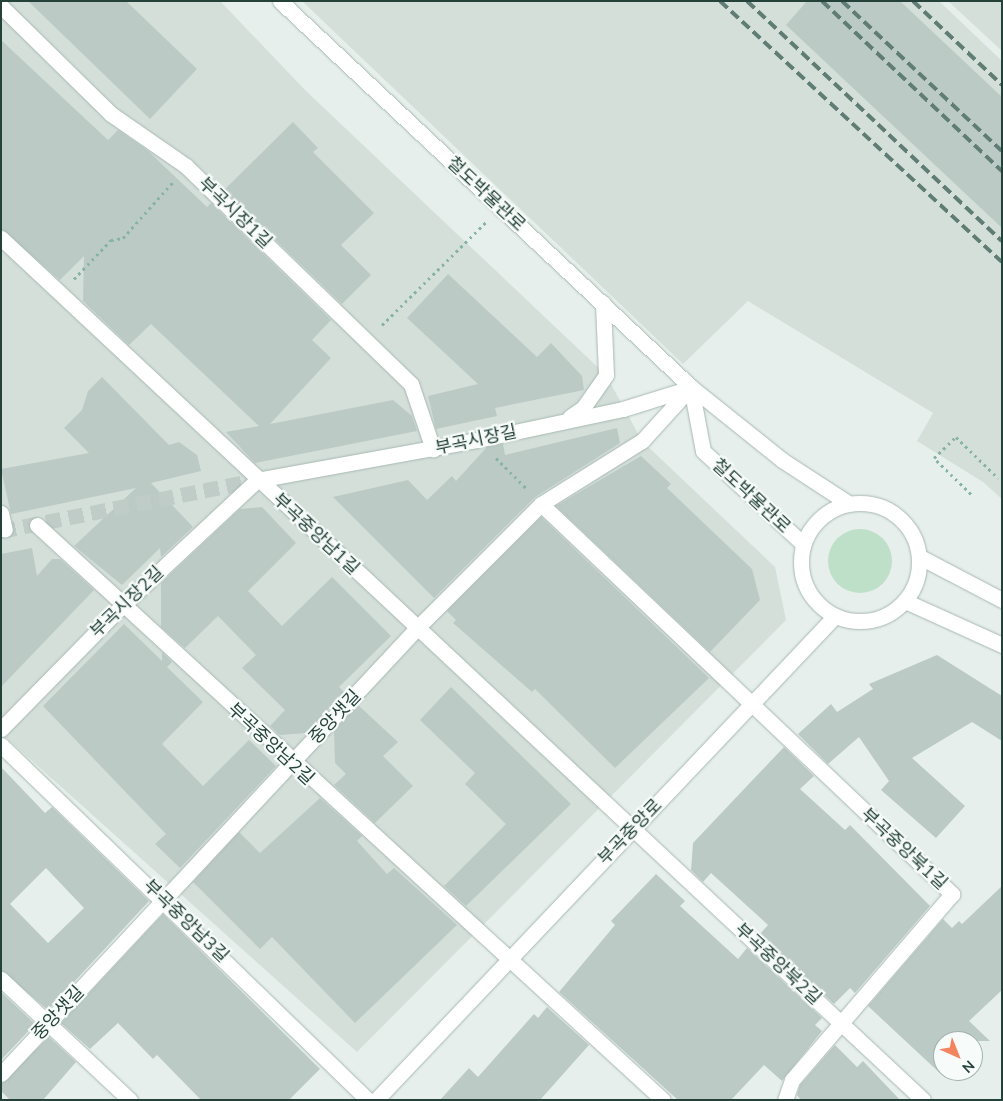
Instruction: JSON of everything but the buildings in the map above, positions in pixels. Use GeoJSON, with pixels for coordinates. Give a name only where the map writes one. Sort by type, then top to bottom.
{"type":"FeatureCollection","features":[{"type":"Feature","properties":{"kind":"street","name":"철도박물관로"},"geometry":{"type":"LineString","coordinates":[[280,1],[604,303],[691,387],[782,460],[848,503]]}},
{"type":"Feature","properties":{"kind":"street","name":"부곡시장1길"},"geometry":{"type":"LineString","coordinates":[[1,6],[111,114],[186,166],[411,384],[433,449]]}},
{"type":"Feature","properties":{"kind":"street","name":"부곡중앙남1길"},"geometry":{"type":"LineString","coordinates":[[1,238],[257,480],[633,828]]}},
{"type":"Feature","properties":{"kind":"street"},"geometry":{"type":"LineString","coordinates":[[563,421],[583,408],[606,375],[604,303]]}},
{"type":"Feature","properties":{"kind":"street","name":"철도박물관로"},"geometry":{"type":"LineString","coordinates":[[691,387],[703,450],[803,544]]}},
{"type":"Feature","properties":{"kind":"street","name":"부곡시장길"},"geometry":{"type":"LineString","coordinates":[[257,480],[477,440],[563,421],[691,387]]}},
{"type":"Feature","properties":{"kind":"street","name":"중앙샛길"},"geometry":{"type":"LineString","coordinates":[[1,1074],[417,628],[541,504],[642,440],[691,387]]}},
{"type":"Feature","properties":{"kind":"street","name":"부곡시장2길"},"geometry":{"type":"LineString","coordinates":[[1,729],[122,606],[257,480]]}},
{"type":"Feature","properties":{"kind":"street"},"geometry":{"type":"LineString","coordinates":[[865,502],[896,514],[912,533],[920,557],[914,586],[905,601],[894,611],[865,621],[835,616],[818,604],[806,586],[800,565],[803,544],[813,525],[828,511],[848,503],[865,502]]}},
{"type":"Feature","properties":{"kind":"street"},"geometry":{"type":"LineString","coordinates":[[541,504],[751,704]]}},
{"type":"Feature","properties":{"kind":"street"},"geometry":{"type":"LineString","coordinates":[[1,513],[5,530]]}},
{"type":"Feature","properties":{"kind":"street","name":"부곡중앙남2길"},"geometry":{"type":"LineString","coordinates":[[37,525],[291,763],[508,959]]}},
{"type":"Feature","properties":{"kind":"street"},"geometry":{"type":"LineString","coordinates":[[920,557],[1002,600]]}},
{"type":"Feature","properties":{"kind":"street"},"geometry":{"type":"LineString","coordinates":[[905,601],[1002,646]]}},
{"type":"Feature","properties":{"kind":"street","name":"부곡중앙로"},"geometry":{"type":"LineString","coordinates":[[376,1100],[835,616]]}},
{"type":"Feature","properties":{"kind":"street","name":"부곡중앙북1길"},"geometry":{"type":"LineString","coordinates":[[751,704],[952,894],[792,1080],[786,1100]]}},
{"type":"Feature","properties":{"kind":"street","name":"부곡중앙남3길"},"geometry":{"type":"LineString","coordinates":[[1,745],[164,900],[368,1100]]}},
{"type":"Feature","properties":{"kind":"street","name":"부곡중앙북2길"},"geometry":{"type":"LineString","coordinates":[[633,828],[922,1100]]}},
{"type":"Feature","properties":{"kind":"street"},"geometry":{"type":"LineString","coordinates":[[508,959],[663,1100]]}},
{"type":"Feature","properties":{"kind":"street"},"geometry":{"type":"LineString","coordinates":[[1,979],[130,1100]]}},
{"type":"Feature","properties":{"kind":"path"},"geometry":{"type":"LineString","coordinates":[[60,294],[111,240],[123,238],[186,166]]}},
{"type":"Feature","properties":{"kind":"path"},"geometry":{"type":"LineString","coordinates":[[366,341],[500,207]]}},
{"type":"Feature","properties":{"kind":"path"},"geometry":{"type":"LineString","coordinates":[[971,494],[934,458],[956,437],[998,478]]}},
{"type":"Feature","properties":{"kind":"path"},"geometry":{"type":"LineString","coordinates":[[477,440],[541,504]]}},
{"type":"Feature","properties":{"kind":"shaded area"},"geometry":{"type":"Polygon","coordinates":[[[1,1],[220,1],[306,91],[606,375],[642,441],[775,567],[786,620],[357,1052],[1,733],[1,1]]]}},
{"type":"Feature","properties":{"kind":"shaded area"},"geometry":{"type":"Polygon","coordinates":[[[302,1],[939,1],[1002,61],[1002,499],[983,482],[917,441],[933,413],[748,301],[683,364],[302,1]]]}},
{"type":"Feature","properties":{"kind":"shaded area"},"geometry":{"type":"Polygon","coordinates":[[[948,1],[1002,1],[1002,51],[948,1]]]}},
{"type":"Feature","properties":{"kind":"green space"},"geometry":{"type":"Polygon","coordinates":[[[860,529],[872,531],[883,538],[890,549],[892,561],[890,573],[883,584],[872,591],[860,593],[848,591],[837,584],[830,573],[828,561],[830,549],[837,538],[848,531],[860,529]]]}},
{"type":"Feature","properties":{"kind":"tunnel"},"geometry":{"type":"LineString","coordinates":[[1,531],[257,480]]}},
{"type":"Feature","properties":{"kind":"railway"},"geometry":{"type":"LineString","coordinates":[[720,1],[1002,262]]}},
{"type":"Feature","properties":{"kind":"railway"},"geometry":{"type":"LineString","coordinates":[[747,1],[1002,241]]}},
{"type":"Feature","properties":{"kind":"railway"},"geometry":{"type":"LineString","coordinates":[[822,1],[1002,171]]}},
{"type":"Feature","properties":{"kind":"railway"},"geometry":{"type":"LineString","coordinates":[[842,1],[1002,151]]}},
{"type":"Feature","properties":{"kind":"railway"},"geometry":{"type":"LineString","coordinates":[[913,1],[1002,85]]}}]}
